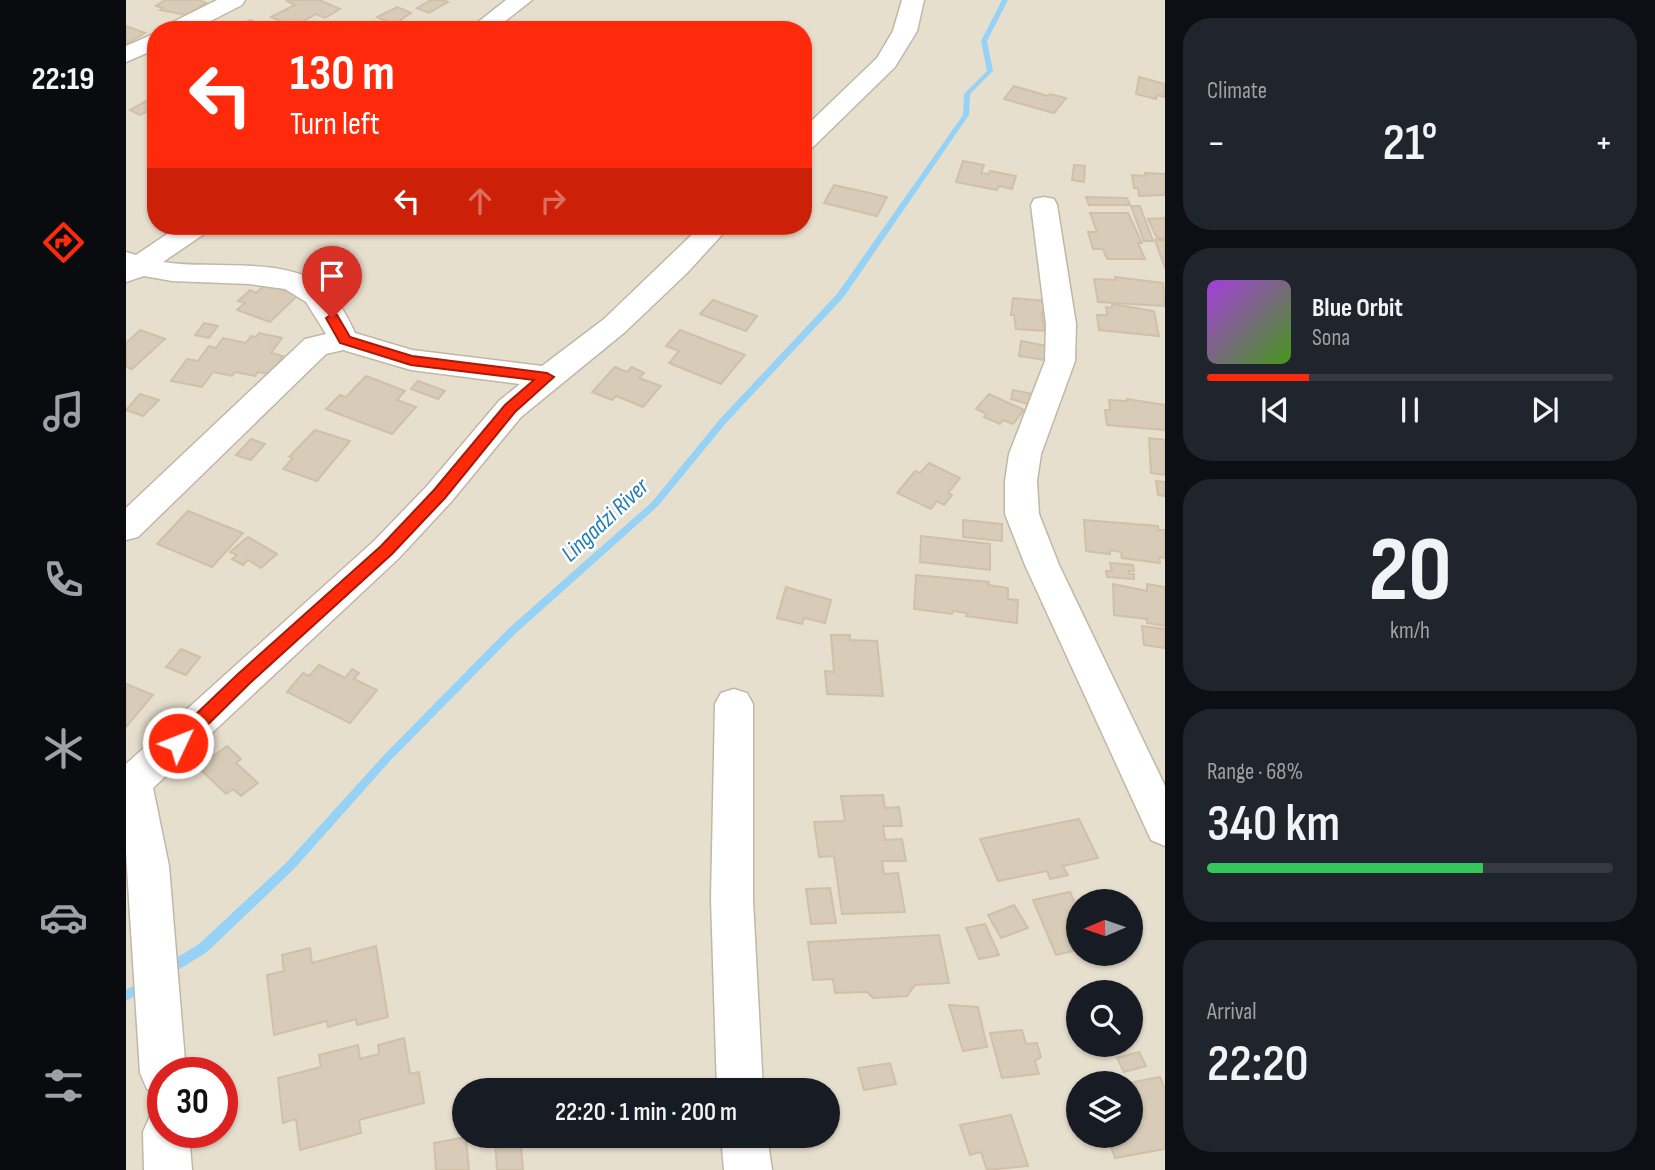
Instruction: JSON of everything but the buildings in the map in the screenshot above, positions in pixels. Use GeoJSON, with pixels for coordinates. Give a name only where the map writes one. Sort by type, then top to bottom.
{"type":"FeatureCollection","features":[{"type":"Feature","properties":{"kind":"street"},"geometry":{"type":"LineString","coordinates":[[492,21],[521,0]]}},
{"type":"Feature","properties":{"kind":"street"},"geometry":{"type":"LineString","coordinates":[[812,134],[887,62],[905,31],[913,0]]}},
{"type":"Feature","properties":{"kind":"street"},"geometry":{"type":"LineString","coordinates":[[192,21],[230,1]]}},
{"type":"Feature","properties":{"kind":"street"},"geometry":{"type":"LineString","coordinates":[[126,55],[147,44]]}},
{"type":"Feature","properties":{"kind":"street"},"geometry":{"type":"LineString","coordinates":[[1044,205],[1061,324],[1060,361],[1025,454],[1021,481],[1022,514],[1042,565],[1165,828]]}},
{"type":"Feature","properties":{"kind":"street"},"geometry":{"type":"LineString","coordinates":[[130,268],[183,235]]}},
{"type":"Feature","properties":{"kind":"street"},"geometry":{"type":"LineString","coordinates":[[162,1057],[149,866],[129,787],[386,550],[439,494],[510,409],[547,377],[575,359],[663,280],[707,235]]}},
{"type":"Feature","properties":{"kind":"street"},"geometry":{"type":"LineString","coordinates":[[130,268],[186,275],[283,278],[310,290],[324,302],[344,340]]}},
{"type":"Feature","properties":{"kind":"street"},"geometry":{"type":"LineString","coordinates":[[126,528],[316,346],[344,340],[411,360],[547,377]]}},
{"type":"Feature","properties":{"kind":"street"},"geometry":{"type":"LineString","coordinates":[[734,704],[732,899],[739,1078]]}},
{"type":"Feature","properties":{"kind":"street"},"geometry":{"type":"LineString","coordinates":[[167,1148],[168,1170]]}},
{"type":"Feature","properties":{"kind":"street"},"geometry":{"type":"LineString","coordinates":[[745,1148],[748,1170]]}},
{"type":"Feature","properties":{"kind":"shaded area"},"geometry":{"type":"Polygon","coordinates":[[[126,0],[1165,0],[1165,1170],[126,1170],[126,0]]]}},
{"type":"Feature","properties":{"kind":"waterway","name":"Lingadzi River"},"geometry":{"type":"LineString","coordinates":[[169,969],[203,948],[290,866],[387,758],[512,631],[655,504],[723,421],[840,296],[966,115],[967,94],[990,71],[984,41],[1005,0]]}},
{"type":"Feature","properties":{"kind":"waterway","name":"Lingadzi River"},"geometry":{"type":"LineString","coordinates":[[126,996],[142,986]]}},
{"type":"Feature","properties":{"kind":"route"},"geometry":{"type":"LineString","coordinates":[[178,743],[386,550],[439,494],[510,409],[547,377],[411,360],[344,340],[332,318]]}}]}
